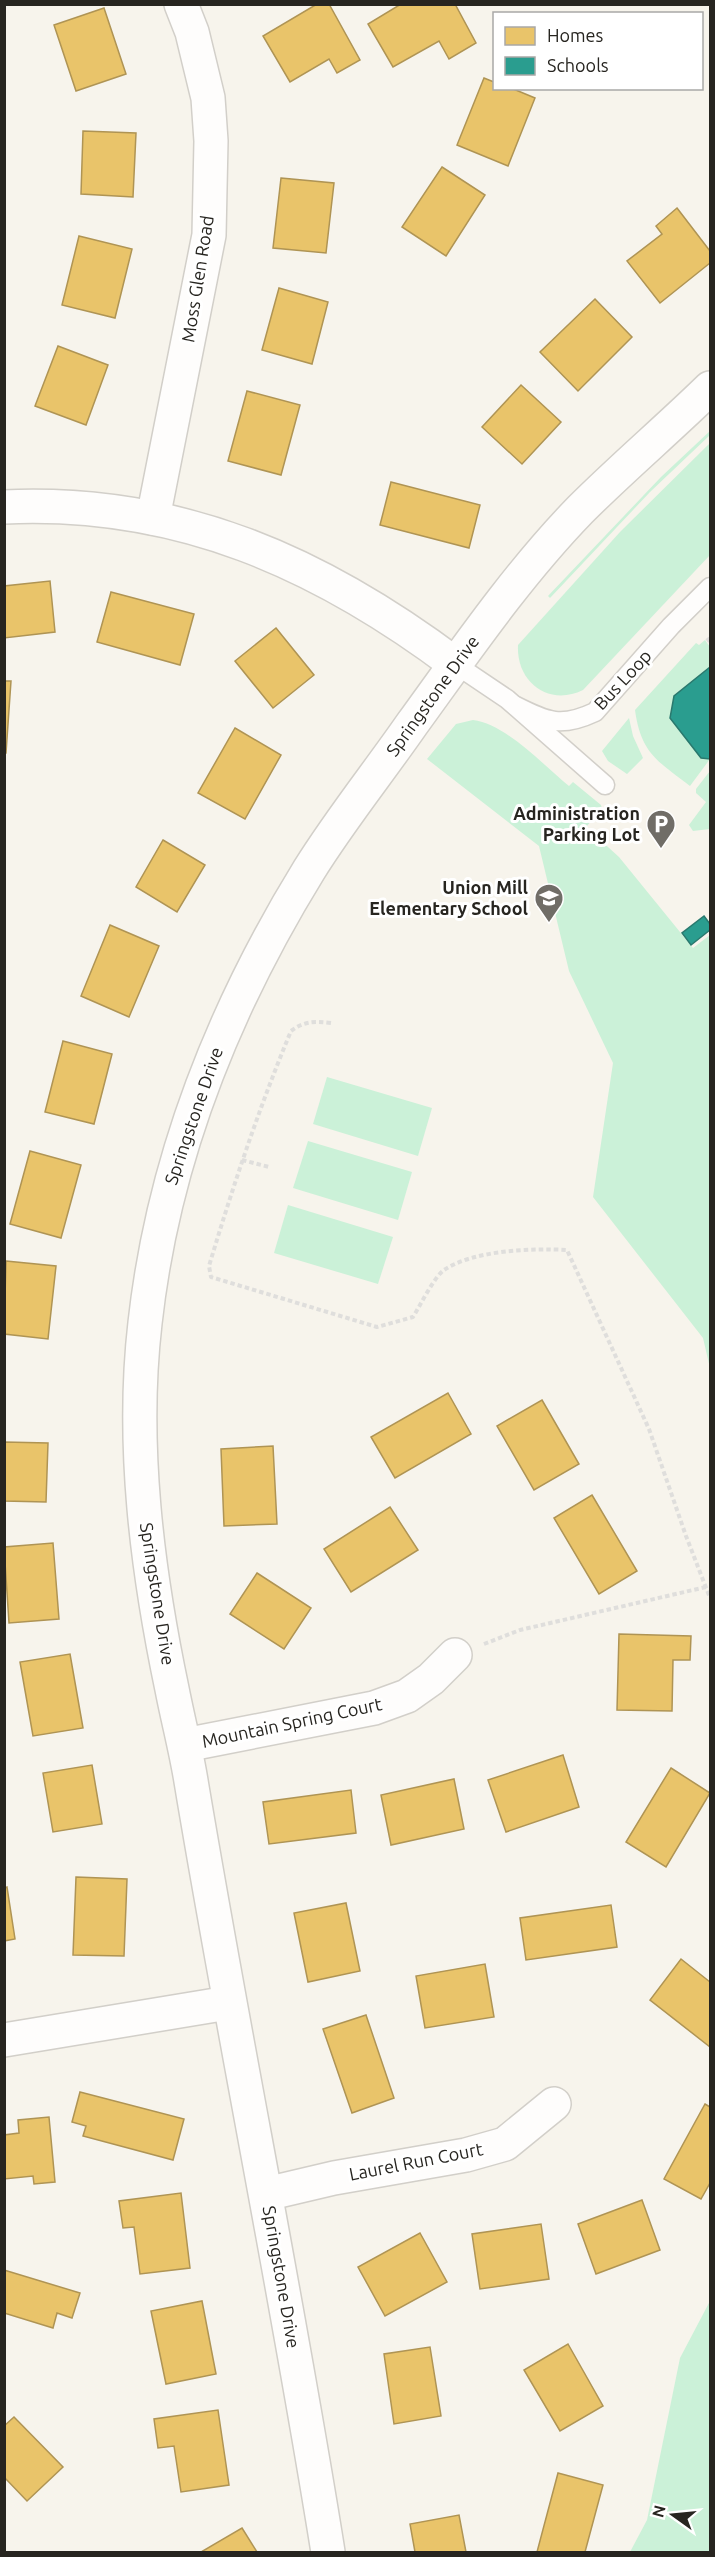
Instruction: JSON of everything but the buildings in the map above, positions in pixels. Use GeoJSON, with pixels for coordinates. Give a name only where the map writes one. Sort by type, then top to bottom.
{"type":"FeatureCollection","features":[{"type":"Feature","properties":{"kind":"street","name":"Moss Glen Road"},"geometry":{"type":"LineString","coordinates":[[153,518],[209,235],[211,141],[208,98],[192,32],[182,4]]}},
{"type":"Feature","properties":{"kind":"street","name":"Springstone Drive"},"geometry":{"type":"LineString","coordinates":[[328,2553],[266,2194],[228,2003],[185,1745],[160,1627],[143,1503],[140,1393],[145,1320],[167,1197],[195,1102],[228,1019],[270,936],[313,864],[502,600],[579,511],[711,388]]}},
{"type":"Feature","properties":{"kind":"street"},"geometry":{"type":"LineString","coordinates":[[4,507],[109,510],[153,518],[219,535],[293,562],[369,603],[455,664]]}},
{"type":"Feature","properties":{"kind":"street","name":"Mountain Spring Court"},"geometry":{"type":"LineString","coordinates":[[185,1745],[374,1708],[407,1696],[455,1655]]}},
{"type":"Feature","properties":{"kind":"street"},"geometry":{"type":"LineString","coordinates":[[4,2040],[228,2003]]}},
{"type":"Feature","properties":{"kind":"street","name":"Laurel Run Court"},"geometry":{"type":"LineString","coordinates":[[266,2194],[334,2178],[466,2155],[505,2144],[554,2104]]}},
{"type":"Feature","properties":{"kind":"lane","name":"Bus Loop"},"geometry":{"type":"LineString","coordinates":[[516,706],[553,722],[578,720],[595,712],[671,626],[711,587]]}},
{"type":"Feature","properties":{"kind":"lane"},"geometry":{"type":"LineString","coordinates":[[455,664],[516,706],[605,785]]}},
{"type":"Feature","properties":{"kind":"path"},"geometry":{"type":"LineString","coordinates":[[331,1023],[311,1022],[299,1025],[291,1031],[261,1103],[242,1160],[208,1266],[211,1277],[377,1327],[413,1317],[442,1271],[483,1255],[536,1248],[567,1250],[649,1429],[711,1598]]}},
{"type":"Feature","properties":{"kind":"path"},"geometry":{"type":"LineString","coordinates":[[242,1160],[269,1167]]}},
{"type":"Feature","properties":{"kind":"path"},"geometry":{"type":"LineString","coordinates":[[455,1655],[520,1630],[706,1587]]}},
{"type":"Feature","properties":{"kind":"green space"},"geometry":{"type":"Polygon","coordinates":[[[710,431],[710,435],[650,492],[550,598],[548,596],[661,477],[710,431]]]}},
{"type":"Feature","properties":{"kind":"green space"},"geometry":{"type":"Polygon","coordinates":[[[710,443],[710,555],[583,690],[558,695],[537,688],[523,670],[518,645],[620,532],[710,443]]]}},
{"type":"Feature","properties":{"kind":"green space"},"geometry":{"type":"Polygon","coordinates":[[[705,640],[710,647],[710,667],[674,695],[670,718],[701,758],[710,759],[690,786],[660,763],[647,747],[635,710],[696,643],[699,645],[705,640]]]}},
{"type":"Feature","properties":{"kind":"green space"},"geometry":{"type":"Polygon","coordinates":[[[629,718],[633,736],[643,758],[627,774],[608,761],[602,751],[629,718]]]}},
{"type":"Feature","properties":{"kind":"green space"},"geometry":{"type":"Polygon","coordinates":[[[473,720],[486,723],[511,737],[569,786],[573,782],[601,805],[602,809],[586,827],[619,857],[693,948],[710,935],[710,1368],[703,1338],[593,1197],[613,1063],[569,971],[539,846],[427,759],[456,724],[473,720]]]}},
{"type":"Feature","properties":{"kind":"green space"},"geometry":{"type":"Polygon","coordinates":[[[710,771],[710,829],[693,831],[689,825],[706,802],[696,793],[696,789],[710,771]]]}},
{"type":"Feature","properties":{"kind":"green space"},"geometry":{"type":"Polygon","coordinates":[[[327,1077],[432,1108],[418,1156],[313,1124],[327,1077]]]}},
{"type":"Feature","properties":{"kind":"green space"},"geometry":{"type":"Polygon","coordinates":[[[308,1141],[412,1172],[398,1220],[293,1188],[308,1141]]]}},
{"type":"Feature","properties":{"kind":"green space"},"geometry":{"type":"Polygon","coordinates":[[[288,1205],[393,1237],[378,1284],[274,1253],[288,1205]]]}},
{"type":"Feature","properties":{"kind":"green space"},"geometry":{"type":"Polygon","coordinates":[[[710,2301],[710,2552],[630,2552],[647,2520],[680,2358],[710,2301]]]}},
{"type":"Feature","properties":{"kind":"place","name":"Administration Parking Lot"},"geometry":{"type":"Point","coordinates":[661,850]}},
{"type":"Feature","properties":{"kind":"place","name":"Union Mill Elementary School"},"geometry":{"type":"Point","coordinates":[549,924]}}]}
